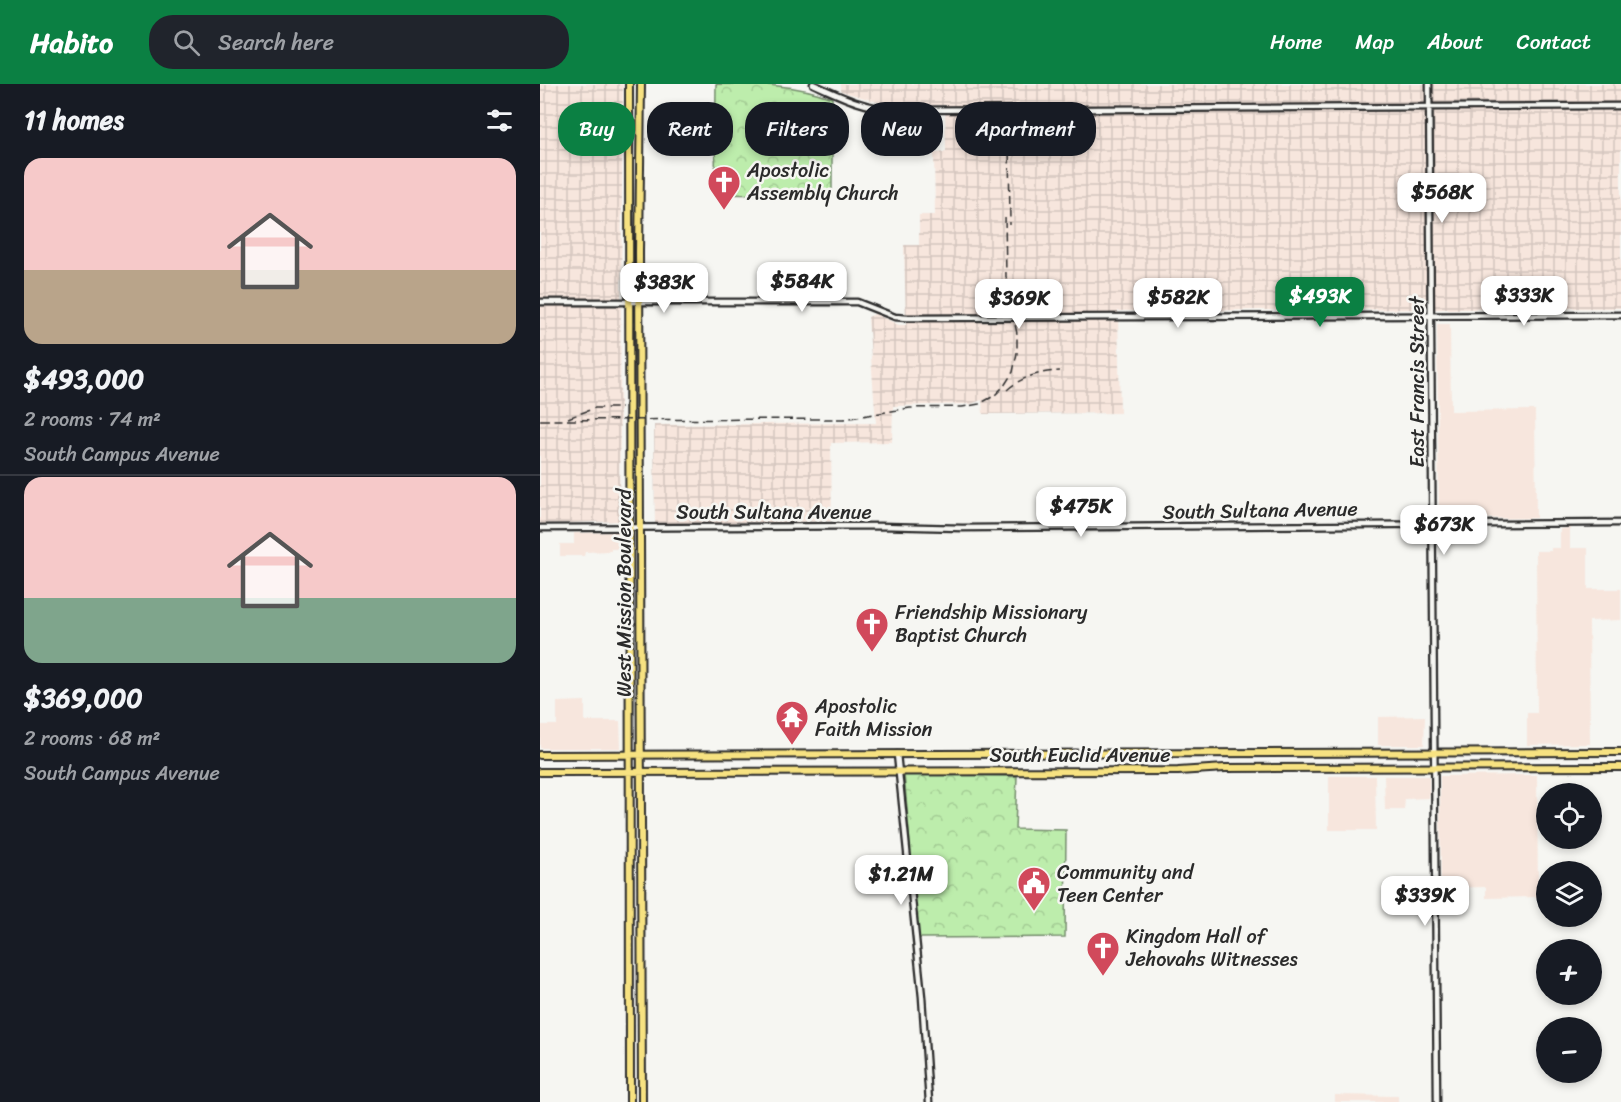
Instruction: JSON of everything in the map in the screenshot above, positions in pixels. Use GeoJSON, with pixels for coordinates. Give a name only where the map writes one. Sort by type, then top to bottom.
{"type":"FeatureCollection","features":[{"type":"Feature","properties":{"kind":"main road"},"geometry":{"type":"LineString","coordinates":[[629,84],[630,1102]]}},
{"type":"Feature","properties":{"kind":"main road","name":"West Mission Boulevard"},"geometry":{"type":"LineString","coordinates":[[640,84],[642,1102]]}},
{"type":"Feature","properties":{"kind":"main road"},"geometry":{"type":"LineString","coordinates":[[1536,767],[1537,752]]}},
{"type":"Feature","properties":{"kind":"main road","name":"South Euclid Avenue"},"geometry":{"type":"LineString","coordinates":[[540,755],[1621,752]]}},
{"type":"Feature","properties":{"kind":"main road","name":"South Euclid Avenue"},"geometry":{"type":"LineString","coordinates":[[540,772],[1621,767]]}},
{"type":"Feature","properties":{"kind":"street"},"geometry":{"type":"LineString","coordinates":[[813,84],[876,109],[896,110],[1621,106]]}},
{"type":"Feature","properties":{"kind":"street","name":"East Francis Street"},"geometry":{"type":"LineString","coordinates":[[1430,84],[1437,1102]]}},
{"type":"Feature","properties":{"kind":"street"},"geometry":{"type":"LineString","coordinates":[[540,302],[857,302],[895,317],[1621,315]]}},
{"type":"Feature","properties":{"kind":"street","name":"South Sultana Avenue"},"geometry":{"type":"LineString","coordinates":[[540,528],[880,526],[952,528],[1621,523]]}},
{"type":"Feature","properties":{"kind":"street"},"geometry":{"type":"LineString","coordinates":[[897,754],[922,997],[929,1102]]}},
{"type":"Feature","properties":{"kind":"shaded area"},"geometry":{"type":"Polygon","coordinates":[[[540,84],[623,84],[623,102],[558,102],[558,156],[622,156],[619,521],[540,524],[540,84]]]}},
{"type":"Feature","properties":{"kind":"shaded area"},"geometry":{"type":"Polygon","coordinates":[[[841,84],[1621,84],[1621,308],[1118,311],[1120,413],[983,414],[982,400],[971,404],[893,406],[892,442],[831,443],[832,521],[655,524],[654,425],[876,423],[868,317],[875,314],[899,325],[906,325],[904,245],[919,245],[919,215],[935,215],[934,156],[943,156],[943,152],[946,152],[945,105],[943,102],[879,102],[841,91],[841,84]]]}},
{"type":"Feature","properties":{"kind":"shaded area"},"geometry":{"type":"Polygon","coordinates":[[[1437,324],[1450,324],[1451,411],[1535,410],[1536,518],[1439,519],[1437,324]]]}},
{"type":"Feature","properties":{"kind":"shaded area"},"geometry":{"type":"Polygon","coordinates":[[[1570,528],[1570,548],[1588,548],[1588,589],[1621,589],[1621,620],[1589,621],[1590,744],[1527,745],[1527,713],[1537,713],[1536,551],[1551,551],[1551,548],[1560,548],[1560,529],[1570,528]]]}},
{"type":"Feature","properties":{"kind":"shaded area"},"geometry":{"type":"Polygon","coordinates":[[[619,532],[618,549],[585,552],[584,556],[560,556],[560,544],[574,544],[574,533],[619,532]]]}},
{"type":"Feature","properties":{"kind":"shaded area"},"geometry":{"type":"Polygon","coordinates":[[[585,701],[585,721],[620,721],[621,748],[540,748],[540,725],[557,725],[557,702],[585,701]]]}},
{"type":"Feature","properties":{"kind":"shaded area"},"geometry":{"type":"Polygon","coordinates":[[[1425,716],[1424,745],[1378,745],[1378,717],[1425,716]]]}},
{"type":"Feature","properties":{"kind":"shaded area"},"geometry":{"type":"Polygon","coordinates":[[[1537,775],[1536,897],[1486,898],[1486,887],[1441,888],[1440,776],[1537,775]]]}},
{"type":"Feature","properties":{"kind":"shaded area"},"geometry":{"type":"Polygon","coordinates":[[[1329,776],[1375,776],[1376,830],[1329,830],[1329,776]]]}},
{"type":"Feature","properties":{"kind":"shaded area"},"geometry":{"type":"Polygon","coordinates":[[[1384,776],[1429,776],[1429,798],[1405,799],[1404,810],[1385,810],[1384,776]]]}},
{"type":"Feature","properties":{"kind":"shaded area"},"geometry":{"type":"Polygon","coordinates":[[[1335,1095],[1398,1096],[1398,1102],[1335,1102],[1335,1095]]]}},
{"type":"Feature","properties":{"kind":"green space"},"geometry":{"type":"Polygon","coordinates":[[[716,84],[790,87],[832,98],[832,102],[745,102],[745,156],[832,156],[832,196],[715,194],[715,156],[733,156],[733,102],[716,102],[716,84]]]}},
{"type":"Feature","properties":{"kind":"green space"},"geometry":{"type":"Polygon","coordinates":[[[904,774],[1017,776],[1015,829],[1066,830],[1065,937],[918,938],[904,774]]]}},
{"type":"Feature","properties":{"kind":"railway"},"geometry":{"type":"LineString","coordinates":[[1009,156],[1010,225]]}},
{"type":"Feature","properties":{"kind":"railway"},"geometry":{"type":"LineString","coordinates":[[540,420],[844,419],[910,408],[962,407],[979,404],[994,396],[1004,386],[1013,372],[1017,353],[1017,334],[1006,277],[1005,215]]}},
{"type":"Feature","properties":{"kind":"railway"},"geometry":{"type":"LineString","coordinates":[[1007,390],[1019,381],[1032,376],[1060,371]]}},
{"type":"Feature","properties":{"kind":"railway"},"geometry":{"type":"LineString","coordinates":[[568,418],[595,408],[621,408]]}},
{"type":"Feature","properties":{"kind":"place","name":"Apostolic Assembly Church"},"geometry":{"type":"Point","coordinates":[724,211]}},
{"type":"Feature","properties":{"kind":"place","name":"Friendship Missionary Baptist Church"},"geometry":{"type":"Point","coordinates":[872,653]}},
{"type":"Feature","properties":{"kind":"place","name":"Apostolic Faith Mission"},"geometry":{"type":"Point","coordinates":[792,746]}},
{"type":"Feature","properties":{"kind":"place","name":"Community and Teen Center"},"geometry":{"type":"Point","coordinates":[1034,912]}},
{"type":"Feature","properties":{"kind":"place","name":"Kingdom Hall of Jehovahs Witnesses"},"geometry":{"type":"Point","coordinates":[1103,977]}}]}
